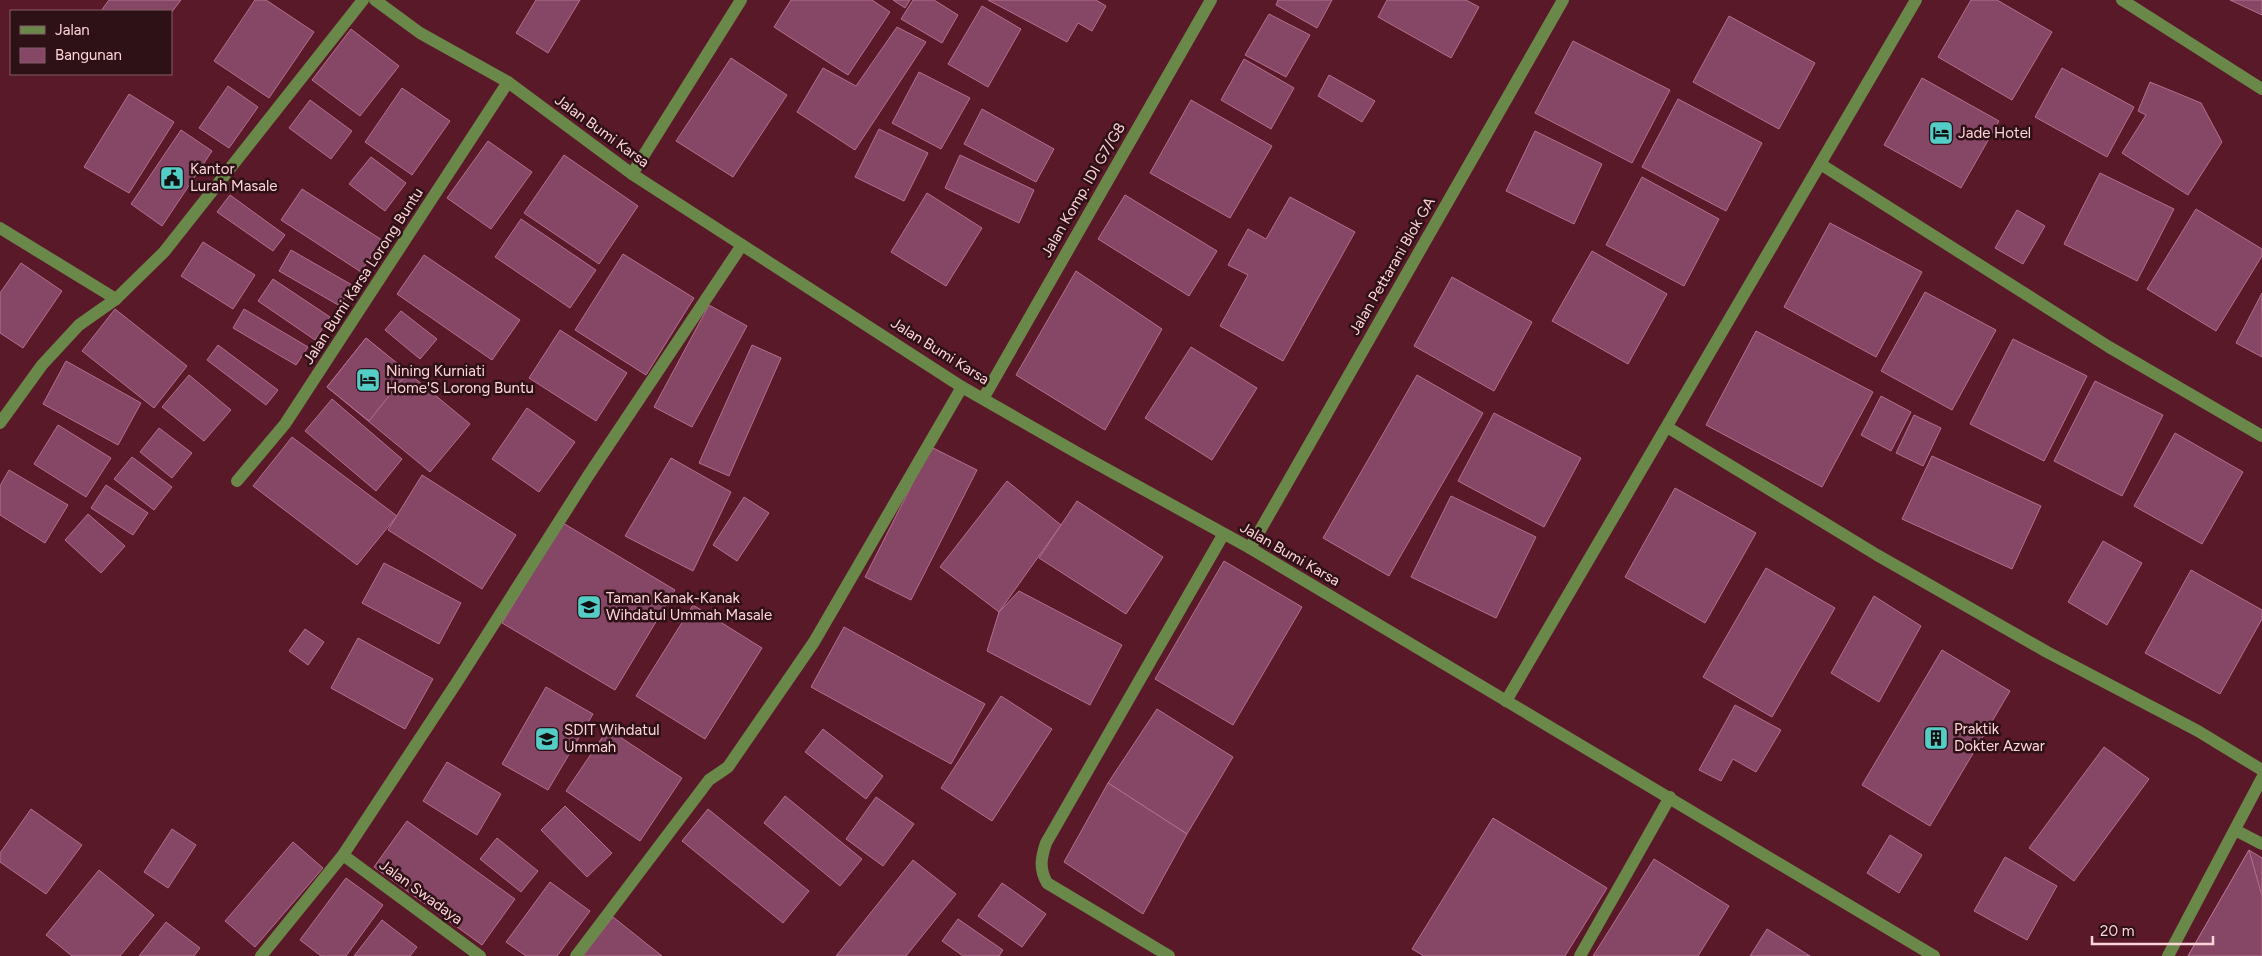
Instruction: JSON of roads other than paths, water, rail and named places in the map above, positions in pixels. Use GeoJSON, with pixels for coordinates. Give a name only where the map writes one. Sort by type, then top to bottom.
{"type":"FeatureCollection","features":[{"type":"Feature","properties":{"kind":"street"},"geometry":{"type":"LineString","coordinates":[[0,423],[42,366],[79,325],[116,299],[164,252],[363,0]]}},
{"type":"Feature","properties":{"kind":"street","name":"Jalan Bumi Karsa"},"geometry":{"type":"LineString","coordinates":[[375,0],[420,33],[508,82],[632,174],[962,387],[984,397],[1081,456],[1250,548],[1934,956]]}},
{"type":"Feature","properties":{"kind":"street"},"geometry":{"type":"LineString","coordinates":[[632,174],[740,0]]}},
{"type":"Feature","properties":{"kind":"street","name":"Jalan Komp. IDI G7/G8"},"geometry":{"type":"LineString","coordinates":[[984,397],[1212,0]]}},
{"type":"Feature","properties":{"kind":"street","name":"Jalan Pettarani Blok GA"},"geometry":{"type":"LineString","coordinates":[[1250,548],[1563,0]]}},
{"type":"Feature","properties":{"kind":"street"},"geometry":{"type":"LineString","coordinates":[[1506,701],[1822,165],[1916,0]]}},
{"type":"Feature","properties":{"kind":"street"},"geometry":{"type":"LineString","coordinates":[[2122,0],[2262,90]]}},
{"type":"Feature","properties":{"kind":"street","name":"Jalan Bumi Karsa Lorong Buntu"},"geometry":{"type":"LineString","coordinates":[[237,481],[285,424],[508,82]]}},
{"type":"Feature","properties":{"kind":"street"},"geometry":{"type":"LineString","coordinates":[[1822,165],[2109,347],[2262,436]]}},
{"type":"Feature","properties":{"kind":"street"},"geometry":{"type":"LineString","coordinates":[[0,228],[116,299]]}},
{"type":"Feature","properties":{"kind":"street"},"geometry":{"type":"LineString","coordinates":[[261,956],[343,855],[457,682],[588,476],[742,245]]}},
{"type":"Feature","properties":{"kind":"street"},"geometry":{"type":"LineString","coordinates":[[576,956],[709,780],[728,767],[814,642],[962,387]]}},
{"type":"Feature","properties":{"kind":"street"},"geometry":{"type":"LineString","coordinates":[[1667,427],[1877,555],[2047,652],[2198,731],[2262,770]]}},
{"type":"Feature","properties":{"kind":"street"},"geometry":{"type":"LineString","coordinates":[[1169,956],[1047,883],[1041,872],[1041,859],[1046,843],[1223,535]]}},
{"type":"Feature","properties":{"kind":"street"},"geometry":{"type":"LineString","coordinates":[[2168,956],[2262,778]]}},
{"type":"Feature","properties":{"kind":"street"},"geometry":{"type":"LineString","coordinates":[[1580,956],[1670,797]]}},
{"type":"Feature","properties":{"kind":"street"},"geometry":{"type":"LineString","coordinates":[[2235,830],[2262,844]]}},
{"type":"Feature","properties":{"kind":"street","name":"Jalan Swadaya"},"geometry":{"type":"LineString","coordinates":[[343,855],[480,956]]}},
{"type":"Feature","properties":{"kind":"place","name":"Jade Hotel"},"geometry":{"type":"Point","coordinates":[1941,133]}},
{"type":"Feature","properties":{"kind":"place","name":"Kantor Lurah Masale"},"geometry":{"type":"Point","coordinates":[172,178]}},
{"type":"Feature","properties":{"kind":"place","name":"Nining Kurniati Home'S Lorong Buntu"},"geometry":{"type":"Point","coordinates":[368,380]}},
{"type":"Feature","properties":{"kind":"place","name":"Taman Kanak-Kanak Wihdatul Ummah Masale"},"geometry":{"type":"Point","coordinates":[589,607]}},
{"type":"Feature","properties":{"kind":"place","name":"Praktik Dokter Azwar"},"geometry":{"type":"Point","coordinates":[1936,738]}},
{"type":"Feature","properties":{"kind":"place","name":"SDIT Wihdatul Ummah"},"geometry":{"type":"Point","coordinates":[547,739]}}]}
